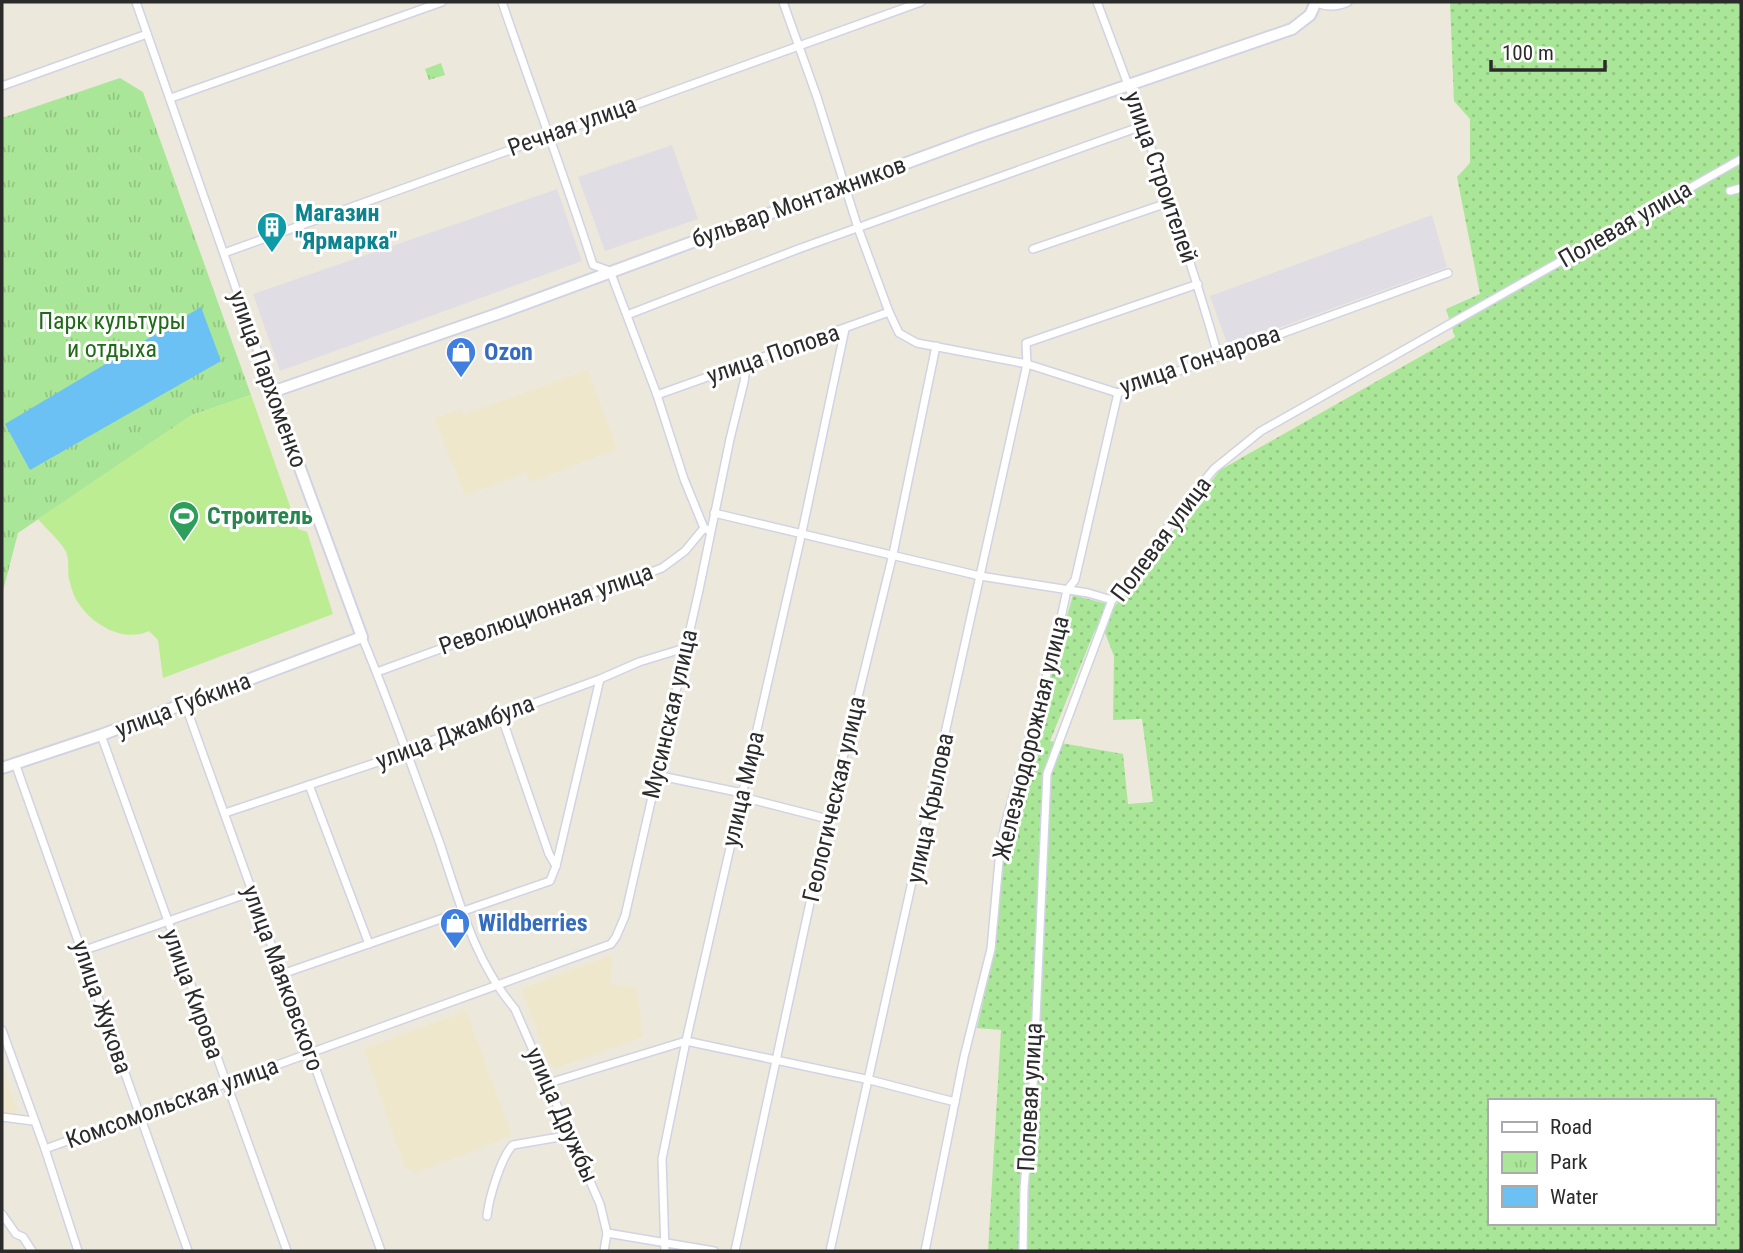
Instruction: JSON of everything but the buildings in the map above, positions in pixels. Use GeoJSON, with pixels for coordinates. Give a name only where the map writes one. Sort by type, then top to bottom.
{"type":"FeatureCollection","features":[{"type":"Feature","properties":{"kind":"street","name":"улица Пархоменко"},"geometry":{"type":"LineString","coordinates":[[136,2],[272,392],[464,912]]}},
{"type":"Feature","properties":{"kind":"street"},"geometry":{"type":"LineString","coordinates":[[171,98],[442,2]]}},
{"type":"Feature","properties":{"kind":"street"},"geometry":{"type":"LineString","coordinates":[[502,2],[593,265],[610,271],[657,395],[684,479],[707,530]]}},
{"type":"Feature","properties":{"kind":"street","name":"улица Гончарова"},"geometry":{"type":"LineString","coordinates":[[783,2],[858,228],[889,312],[899,333],[916,343],[1027,364],[1118,393],[1448,274]]}},
{"type":"Feature","properties":{"kind":"street","name":"Речная улица"},"geometry":{"type":"LineString","coordinates":[[223,253],[547,134],[921,2]]}},
{"type":"Feature","properties":{"kind":"street","name":"улица Строителей"},"geometry":{"type":"LineString","coordinates":[[1097,2],[1170,202],[1198,284],[1218,355]]}},
{"type":"Feature","properties":{"kind":"street"},"geometry":{"type":"LineString","coordinates":[[1316,2],[1325,6],[1338,6],[1348,2]]}},
{"type":"Feature","properties":{"kind":"street","name":"бульвар Монтажников"},"geometry":{"type":"LineString","coordinates":[[272,392],[844,185],[1293,29],[1310,15],[1316,2]]}},
{"type":"Feature","properties":{"kind":"street"},"geometry":{"type":"LineString","coordinates":[[2,86],[148,34]]}},
{"type":"Feature","properties":{"kind":"street"},"geometry":{"type":"LineString","coordinates":[[627,315],[739,271],[1142,126]]}},
{"type":"Feature","properties":{"kind":"street","name":"Полевая улица"},"geometry":{"type":"LineString","coordinates":[[1023,1251],[1024,1189],[1033,1084],[1047,774],[1112,600],[1122,592],[1178,512],[1214,469],[1261,431],[1741,159]]}},
{"type":"Feature","properties":{"kind":"street"},"geometry":{"type":"LineString","coordinates":[[1730,191],[1741,188]]}},
{"type":"Feature","properties":{"kind":"street"},"geometry":{"type":"LineString","coordinates":[[1033,248],[1170,202]]}},
{"type":"Feature","properties":{"kind":"street","name":"улица Крылова"},"geometry":{"type":"LineString","coordinates":[[830,1251],[1027,364],[1026,343],[1198,284]]}},
{"type":"Feature","properties":{"kind":"street","name":"улица Попова"},"geometry":{"type":"LineString","coordinates":[[657,395],[889,312]]}},
{"type":"Feature","properties":{"kind":"street","name":"улица Мира"},"geometry":{"type":"LineString","coordinates":[[665,1251],[662,1159],[845,329]]}},
{"type":"Feature","properties":{"kind":"street","name":"Геологическая улица"},"geometry":{"type":"LineString","coordinates":[[735,1251],[828,819],[893,554],[936,346]]}},
{"type":"Feature","properties":{"kind":"street","name":"Мусинская улица"},"geometry":{"type":"LineString","coordinates":[[496,987],[611,944],[625,916],[699,590],[707,530],[714,513],[747,361]]}},
{"type":"Feature","properties":{"kind":"street","name":"Железнодорожная улица"},"geometry":{"type":"LineString","coordinates":[[925,1251],[973,1017],[990,949],[1005,825],[1056,641],[1067,590],[1075,580],[1118,393]]}},
{"type":"Feature","properties":{"kind":"street"},"geometry":{"type":"LineString","coordinates":[[714,513],[981,576],[1112,600]]}},
{"type":"Feature","properties":{"kind":"street","name":"Революционная улица"},"geometry":{"type":"LineString","coordinates":[[377,672],[662,568],[707,530]]}},
{"type":"Feature","properties":{"kind":"street","name":"улица Губкина"},"geometry":{"type":"LineString","coordinates":[[2,768],[101,735],[362,637]]}},
{"type":"Feature","properties":{"kind":"street","name":"улица Джамбула"},"geometry":{"type":"LineString","coordinates":[[225,813],[400,755],[406,750],[600,679],[639,662],[685,648]]}},
{"type":"Feature","properties":{"kind":"street"},"geometry":{"type":"LineString","coordinates":[[282,974],[550,881],[556,866],[600,679]]}},
{"type":"Feature","properties":{"kind":"street","name":"улица Маяковского"},"geometry":{"type":"LineString","coordinates":[[185,704],[382,1251]]}},
{"type":"Feature","properties":{"kind":"street"},"geometry":{"type":"LineString","coordinates":[[501,715],[549,854],[556,866]]}},
{"type":"Feature","properties":{"kind":"street","name":"улица Кирова"},"geometry":{"type":"LineString","coordinates":[[101,735],[287,1251]]}},
{"type":"Feature","properties":{"kind":"street","name":"улица Жукова"},"geometry":{"type":"LineString","coordinates":[[15,763],[188,1251]]}},
{"type":"Feature","properties":{"kind":"street"},"geometry":{"type":"LineString","coordinates":[[656,775],[742,793],[751,799],[793,812],[828,819]]}},
{"type":"Feature","properties":{"kind":"street"},"geometry":{"type":"LineString","coordinates":[[309,785],[369,944]]}},
{"type":"Feature","properties":{"kind":"street"},"geometry":{"type":"LineString","coordinates":[[82,951],[252,892]]}},
{"type":"Feature","properties":{"kind":"street","name":"улица Дружбы"},"geometry":{"type":"LineString","coordinates":[[464,912],[479,955],[496,987],[515,1009],[600,1204],[607,1233],[604,1251]]}},
{"type":"Feature","properties":{"kind":"street","name":"Комсомольская улица"},"geometry":{"type":"LineString","coordinates":[[45,1149],[496,987]]}},
{"type":"Feature","properties":{"kind":"street"},"geometry":{"type":"LineString","coordinates":[[2,1030],[78,1251]]}},
{"type":"Feature","properties":{"kind":"street"},"geometry":{"type":"LineString","coordinates":[[549,1083],[687,1041],[870,1080],[956,1102]]}},
{"type":"Feature","properties":{"kind":"street"},"geometry":{"type":"LineString","coordinates":[[2,1117],[33,1121]]}},
{"type":"Feature","properties":{"kind":"street"},"geometry":{"type":"LineString","coordinates":[[487,1216],[489,1197],[506,1152],[513,1145],[571,1135]]}},
{"type":"Feature","properties":{"kind":"street"},"geometry":{"type":"LineString","coordinates":[[2,1214],[32,1251]]}},
{"type":"Feature","properties":{"kind":"street"},"geometry":{"type":"LineString","coordinates":[[607,1233],[714,1251]]}},
{"type":"Feature","properties":{"kind":"shaded area"},"geometry":{"type":"Polygon","coordinates":[[[672,145],[698,219],[605,251],[578,177],[672,145]]]}},
{"type":"Feature","properties":{"kind":"shaded area"},"geometry":{"type":"Polygon","coordinates":[[[557,189],[582,261],[280,371],[253,294],[557,189]]]}},
{"type":"Feature","properties":{"kind":"shaded area"},"geometry":{"type":"Polygon","coordinates":[[[1432,215],[1447,267],[1228,346],[1210,296],[1432,215]]]}},
{"type":"Feature","properties":{"kind":"shaded area"},"geometry":{"type":"Polygon","coordinates":[[[588,370],[617,449],[530,482],[526,473],[465,495],[434,418],[461,409],[463,415],[588,370]]]}},
{"type":"Feature","properties":{"kind":"shaded area"},"geometry":{"type":"Polygon","coordinates":[[[611,955],[610,984],[637,988],[643,1037],[556,1068],[549,1063],[522,989],[611,955]]]}},
{"type":"Feature","properties":{"kind":"shaded area"},"geometry":{"type":"Polygon","coordinates":[[[466,1011],[512,1136],[415,1173],[404,1166],[364,1049],[466,1011]]]}},
{"type":"Feature","properties":{"kind":"shaded area"},"geometry":{"type":"Polygon","coordinates":[[[2,1065],[17,1110],[16,1117],[2,1115],[2,1065]]]}},
{"type":"Feature","properties":{"kind":"green space"},"geometry":{"type":"Polygon","coordinates":[[[1450,2],[1741,2],[1741,1251],[988,1251],[1001,1030],[977,1028],[996,944],[1004,844],[1073,595],[1115,606],[1220,470],[1455,337],[1446,309],[1480,294],[1457,177],[1470,163],[1470,119],[1454,101],[1450,2]],[[1095,630],[1050,741],[1123,754],[1128,804],[1153,802],[1142,719],[1113,720],[1114,656],[1105,633],[1095,630]]]}},
{"type":"Feature","properties":{"kind":"green space"},"geometry":{"type":"Polygon","coordinates":[[[441,63],[445,75],[429,80],[425,69],[441,63]]]}},
{"type":"Feature","properties":{"kind":"green space","name":"Парк культуры и отдыха"},"geometry":{"type":"Polygon","coordinates":[[[120,78],[143,92],[251,395],[192,415],[18,533],[2,595],[2,118],[120,78]]]}},
{"type":"Feature","properties":{"kind":"green space","name":"Строитель"},"geometry":{"type":"Polygon","coordinates":[[[251,395],[298,529],[307,532],[333,614],[163,678],[158,640],[149,631],[129,635],[110,630],[92,619],[77,602],[68,576],[66,552],[38,519],[192,415],[251,395]]]}},
{"type":"Feature","properties":{"kind":"water"},"geometry":{"type":"Polygon","coordinates":[[[201,307],[221,361],[30,470],[5,424],[201,307]]]}},
{"type":"Feature","properties":{"kind":"place","name":"Магазин \"Ярмарка\""},"geometry":{"type":"Point","coordinates":[272,254]}},
{"type":"Feature","properties":{"kind":"place","name":"Ozon"},"geometry":{"type":"Point","coordinates":[461,379]}},
{"type":"Feature","properties":{"kind":"place","name":"Строитель"},"geometry":{"type":"Point","coordinates":[184,543]}},
{"type":"Feature","properties":{"kind":"place","name":"Wildberries"},"geometry":{"type":"Point","coordinates":[455,950]}}]}
